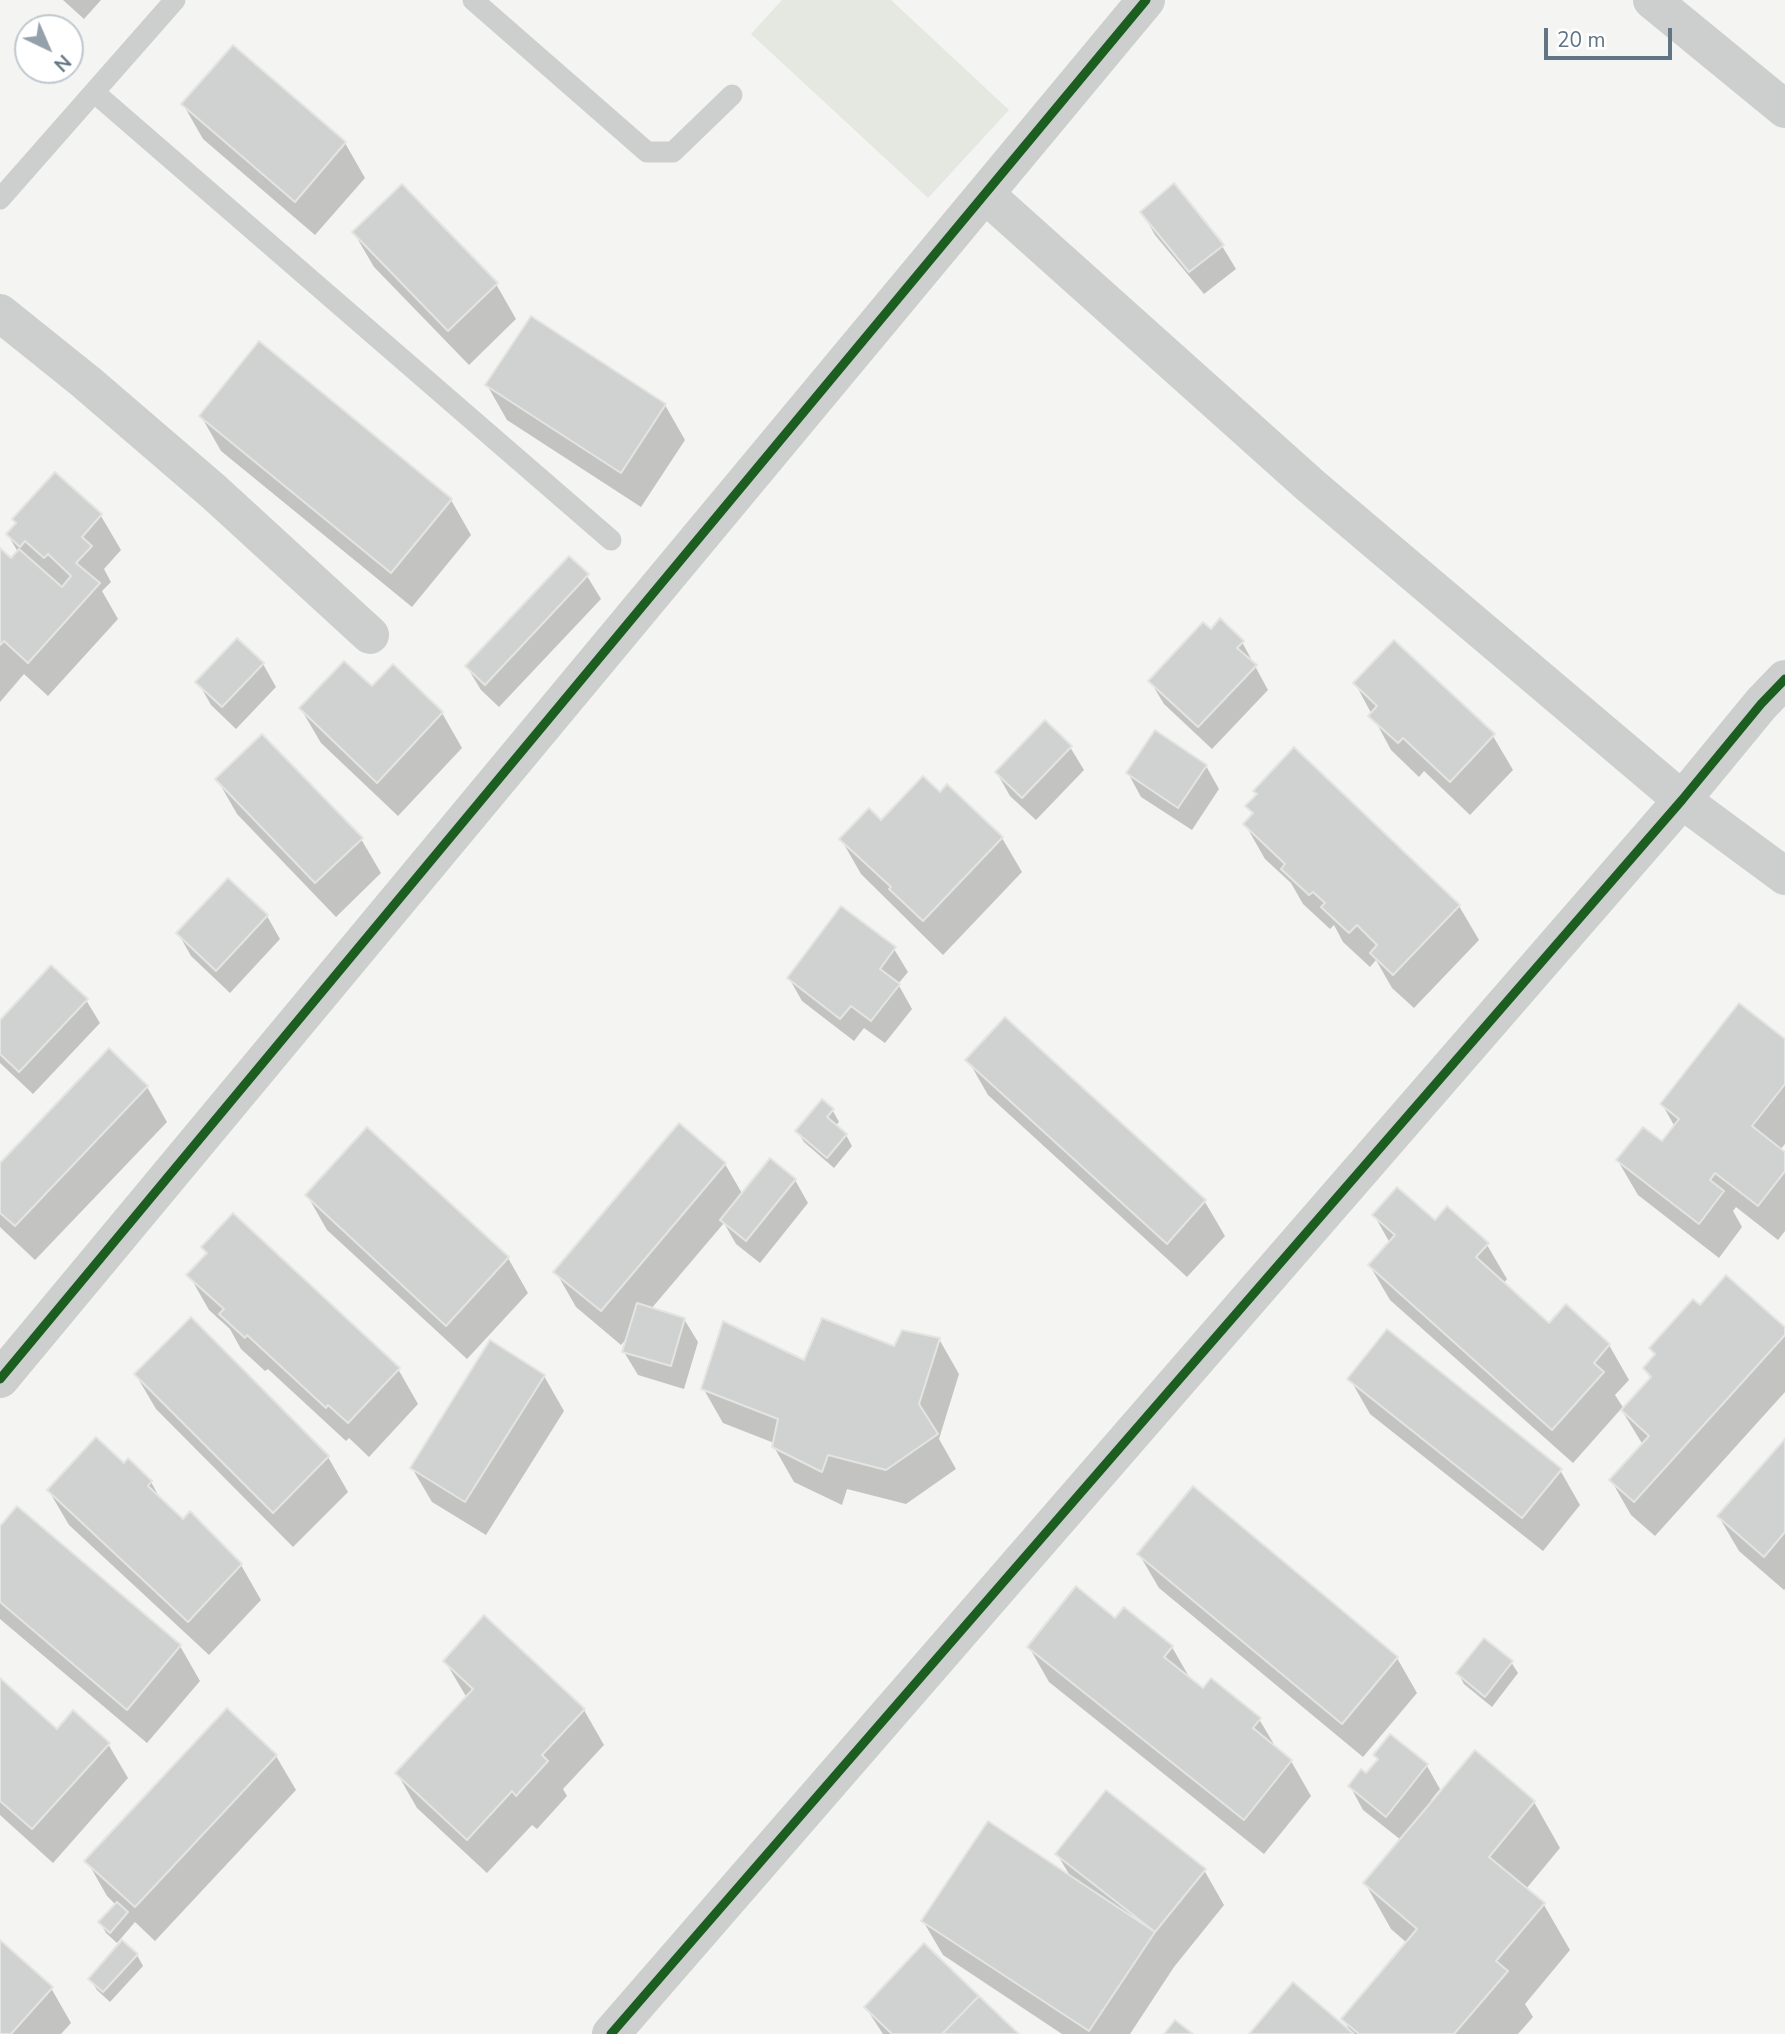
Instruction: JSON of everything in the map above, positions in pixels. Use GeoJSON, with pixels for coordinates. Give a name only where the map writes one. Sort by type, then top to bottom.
{"type":"FeatureCollection","features":[{"type":"Feature","properties":{"kind":"street"},"geometry":{"type":"LineString","coordinates":[[0,1379],[1146,0]]}},
{"type":"Feature","properties":{"kind":"street"},"geometry":{"type":"LineString","coordinates":[[1652,0],[1785,109]]}},
{"type":"Feature","properties":{"kind":"street"},"geometry":{"type":"LineString","coordinates":[[985,194],[1311,486],[1682,800],[1785,876]]}},
{"type":"Feature","properties":{"kind":"street"},"geometry":{"type":"LineString","coordinates":[[0,313],[215,492],[370,635]]}},
{"type":"Feature","properties":{"kind":"street"},"geometry":{"type":"LineString","coordinates":[[611,2034],[1785,679]]}},
{"type":"Feature","properties":{"kind":"lane"},"geometry":{"type":"LineString","coordinates":[[0,199],[175,0]]}},
{"type":"Feature","properties":{"kind":"lane"},"geometry":{"type":"LineString","coordinates":[[473,0],[647,152],[673,152],[732,95]]}},
{"type":"Feature","properties":{"kind":"lane"},"geometry":{"type":"LineString","coordinates":[[95,93],[611,540]]}},
{"type":"Feature","properties":{"kind":"shaded area"},"geometry":{"type":"Polygon","coordinates":[[[782,0],[891,0],[1009,110],[928,198],[751,34],[782,0]]]}},
{"type":"Feature","properties":{"kind":"building"},"geometry":{"type":"Polygon","coordinates":[[[233,45],[346,142],[295,202],[181,104],[233,45]]]}},
{"type":"Feature","properties":{"kind":"building"},"geometry":{"type":"Polygon","coordinates":[[[1174,183],[1224,245],[1189,272],[1140,212],[1174,183]]]}},
{"type":"Feature","properties":{"kind":"building"},"geometry":{"type":"Polygon","coordinates":[[[402,184],[498,283],[448,331],[352,232],[402,184]]]}},
{"type":"Feature","properties":{"kind":"building"},"geometry":{"type":"Polygon","coordinates":[[[531,316],[666,404],[621,473],[485,385],[531,316]]]}},
{"type":"Feature","properties":{"kind":"building"},"geometry":{"type":"Polygon","coordinates":[[[259,341],[452,499],[391,573],[199,416],[259,341]]]}},
{"type":"Feature","properties":{"kind":"building"},"geometry":{"type":"Polygon","coordinates":[[[55,472],[102,514],[82,537],[92,546],[76,563],[100,583],[28,663],[4,641],[0,645],[0,548],[11,558],[19,549],[62,587],[71,576],[48,554],[44,558],[25,541],[20,547],[6,534],[16,523],[12,519],[55,472]]]}},
{"type":"Feature","properties":{"kind":"building"},"geometry":{"type":"Polygon","coordinates":[[[569,556],[589,574],[485,685],[465,666],[569,556]]]}},
{"type":"Feature","properties":{"kind":"building"},"geometry":{"type":"Polygon","coordinates":[[[1220,618],[1244,641],[1237,648],[1257,665],[1198,727],[1148,681],[1203,622],[1211,629],[1220,618]]]}},
{"type":"Feature","properties":{"kind":"building"},"geometry":{"type":"Polygon","coordinates":[[[237,638],[264,663],[222,707],[195,682],[237,638]]]}},
{"type":"Feature","properties":{"kind":"building"},"geometry":{"type":"Polygon","coordinates":[[[1394,640],[1495,734],[1450,782],[1403,738],[1398,743],[1368,716],[1377,706],[1353,683],[1394,640]]]}},
{"type":"Feature","properties":{"kind":"building"},"geometry":{"type":"Polygon","coordinates":[[[344,661],[372,686],[393,664],[443,712],[377,783],[299,708],[344,661]]]}},
{"type":"Feature","properties":{"kind":"building"},"geometry":{"type":"Polygon","coordinates":[[[1045,720],[1072,746],[1022,798],[995,772],[1045,720]]]}},
{"type":"Feature","properties":{"kind":"building"},"geometry":{"type":"Polygon","coordinates":[[[1155,730],[1207,765],[1178,808],[1126,773],[1155,730]]]}},
{"type":"Feature","properties":{"kind":"building"},"geometry":{"type":"Polygon","coordinates":[[[262,734],[363,838],[315,883],[215,779],[262,734]]]}},
{"type":"Feature","properties":{"kind":"building"},"geometry":{"type":"Polygon","coordinates":[[[1294,747],[1460,905],[1393,975],[1370,953],[1377,945],[1357,925],[1349,933],[1321,907],[1325,903],[1313,892],[1309,895],[1281,869],[1285,864],[1243,824],[1253,813],[1245,806],[1257,794],[1253,791],[1294,747]]]}},
{"type":"Feature","properties":{"kind":"building"},"geometry":{"type":"Polygon","coordinates":[[[923,776],[940,792],[947,784],[1003,837],[923,921],[839,839],[869,808],[881,820],[923,776]]]}},
{"type":"Feature","properties":{"kind":"building"},"geometry":{"type":"Polygon","coordinates":[[[228,878],[268,915],[216,971],[176,933],[228,878]]]}},
{"type":"Feature","properties":{"kind":"building"},"geometry":{"type":"Polygon","coordinates":[[[841,906],[896,947],[880,969],[900,984],[871,1021],[851,1006],[840,1019],[787,978],[841,906]]]}},
{"type":"Feature","properties":{"kind":"building"},"geometry":{"type":"Polygon","coordinates":[[[51,965],[88,999],[19,1072],[0,1054],[0,1020],[51,965]]]}},
{"type":"Feature","properties":{"kind":"building"},"geometry":{"type":"Polygon","coordinates":[[[1739,1003],[1785,1039],[1785,1084],[1752,1126],[1785,1152],[1785,1171],[1758,1206],[1715,1173],[1710,1180],[1724,1191],[1699,1224],[1616,1160],[1643,1127],[1662,1141],[1679,1119],[1660,1104],[1739,1003]]]}},
{"type":"Feature","properties":{"kind":"building"},"geometry":{"type":"Polygon","coordinates":[[[1005,1017],[1206,1200],[1167,1244],[965,1060],[1005,1017]]]}},
{"type":"Feature","properties":{"kind":"building"},"geometry":{"type":"Polygon","coordinates":[[[109,1048],[148,1086],[15,1226],[0,1213],[0,1163],[109,1048]]]}},
{"type":"Feature","properties":{"kind":"building"},"geometry":{"type":"Polygon","coordinates":[[[822,1099],[834,1109],[827,1117],[847,1134],[827,1158],[795,1131],[822,1099]]]}},
{"type":"Feature","properties":{"kind":"building"},"geometry":{"type":"Polygon","coordinates":[[[679,1123],[726,1163],[601,1311],[553,1272],[679,1123]]]}},
{"type":"Feature","properties":{"kind":"building"},"geometry":{"type":"Polygon","coordinates":[[[367,1127],[509,1257],[446,1326],[305,1195],[367,1127]]]}},
{"type":"Feature","properties":{"kind":"building"},"geometry":{"type":"Polygon","coordinates":[[[770,1158],[796,1179],[746,1241],[720,1220],[770,1158]]]}},
{"type":"Feature","properties":{"kind":"building"},"geometry":{"type":"Polygon","coordinates":[[[1397,1187],[1435,1220],[1447,1206],[1489,1243],[1476,1257],[1549,1323],[1566,1304],[1610,1344],[1594,1363],[1604,1372],[1552,1430],[1368,1265],[1395,1235],[1372,1215],[1397,1187]]]}},
{"type":"Feature","properties":{"kind":"building"},"geometry":{"type":"Polygon","coordinates":[[[233,1213],[400,1368],[348,1423],[328,1405],[326,1408],[247,1335],[245,1338],[219,1314],[224,1309],[186,1275],[207,1253],[201,1247],[233,1213]]]}},
{"type":"Feature","properties":{"kind":"building"},"geometry":{"type":"Polygon","coordinates":[[[1726,1275],[1785,1327],[1785,1335],[1634,1502],[1609,1480],[1649,1436],[1621,1410],[1651,1377],[1643,1368],[1655,1354],[1649,1348],[1693,1299],[1700,1305],[1726,1275]]]}},
{"type":"Feature","properties":{"kind":"building"},"geometry":{"type":"Polygon","coordinates":[[[637,1303],[685,1318],[671,1366],[622,1352],[637,1303]]]}},
{"type":"Feature","properties":{"kind":"building"},"geometry":{"type":"Polygon","coordinates":[[[191,1317],[329,1456],[273,1513],[134,1374],[191,1317]]]}},
{"type":"Feature","properties":{"kind":"building"},"geometry":{"type":"Polygon","coordinates":[[[822,1318],[894,1346],[902,1330],[940,1338],[919,1404],[938,1434],[886,1470],[828,1455],[822,1472],[772,1447],[778,1419],[701,1389],[723,1321],[804,1360],[822,1318]]]}},
{"type":"Feature","properties":{"kind":"building"},"geometry":{"type":"Polygon","coordinates":[[[1387,1329],[1562,1469],[1522,1518],[1347,1379],[1387,1329]]]}},
{"type":"Feature","properties":{"kind":"building"},"geometry":{"type":"Polygon","coordinates":[[[490,1340],[545,1375],[465,1502],[410,1468],[490,1340]]]}},
{"type":"Feature","properties":{"kind":"building"},"geometry":{"type":"Polygon","coordinates":[[[96,1437],[124,1463],[128,1458],[152,1481],[148,1486],[183,1519],[190,1511],[242,1564],[188,1622],[47,1490],[96,1437]]]}},
{"type":"Feature","properties":{"kind":"building"},"geometry":{"type":"Polygon","coordinates":[[[1785,1439],[1785,1532],[1764,1557],[1717,1516],[1785,1439]]]}},
{"type":"Feature","properties":{"kind":"building"},"geometry":{"type":"Polygon","coordinates":[[[1193,1486],[1398,1657],[1342,1724],[1137,1554],[1193,1486]]]}},
{"type":"Feature","properties":{"kind":"building"},"geometry":{"type":"Polygon","coordinates":[[[17,1506],[181,1645],[127,1710],[0,1602],[0,1526],[17,1506]]]}},
{"type":"Feature","properties":{"kind":"building"},"geometry":{"type":"Polygon","coordinates":[[[1076,1586],[1115,1618],[1124,1607],[1173,1646],[1164,1657],[1203,1688],[1211,1678],[1261,1718],[1253,1728],[1292,1760],[1244,1820],[1027,1647],[1076,1586]]]}},
{"type":"Feature","properties":{"kind":"building"},"geometry":{"type":"Polygon","coordinates":[[[484,1615],[585,1709],[542,1755],[548,1761],[516,1796],[512,1791],[467,1840],[395,1773],[473,1689],[443,1661],[484,1615]]]}},
{"type":"Feature","properties":{"kind":"building"},"geometry":{"type":"Polygon","coordinates":[[[1484,1638],[1513,1661],[1485,1697],[1456,1673],[1484,1638]]]}},
{"type":"Feature","properties":{"kind":"building"},"geometry":{"type":"Polygon","coordinates":[[[0,1678],[57,1729],[73,1710],[110,1743],[32,1829],[0,1801],[0,1678]]]}},
{"type":"Feature","properties":{"kind":"building"},"geometry":{"type":"Polygon","coordinates":[[[227,1708],[277,1755],[135,1907],[84,1861],[227,1708]]]}},
{"type":"Feature","properties":{"kind":"building"},"geometry":{"type":"Polygon","coordinates":[[[1390,1734],[1428,1764],[1386,1817],[1348,1786],[1361,1769],[1366,1773],[1378,1759],[1373,1755],[1390,1734]]]}},
{"type":"Feature","properties":{"kind":"building"},"geometry":{"type":"Polygon","coordinates":[[[1475,1750],[1535,1801],[1489,1857],[1545,1903],[1496,1961],[1508,1971],[1454,2034],[1359,2034],[1341,2019],[1417,1929],[1363,1883],[1475,1750]]]}},
{"type":"Feature","properties":{"kind":"building"},"geometry":{"type":"Polygon","coordinates":[[[1106,1790],[1206,1869],[1155,1932],[1055,1854],[1106,1790]]]}},
{"type":"Feature","properties":{"kind":"building"},"geometry":{"type":"Polygon","coordinates":[[[988,1821],[1155,1932],[1089,2031],[921,1921],[988,1821]]]}},
{"type":"Feature","properties":{"kind":"building"},"geometry":{"type":"Polygon","coordinates":[[[117,1902],[128,1912],[110,1933],[98,1922],[117,1902]]]}},
{"type":"Feature","properties":{"kind":"building"},"geometry":{"type":"Polygon","coordinates":[[[0,1940],[53,1987],[11,2034],[0,2034],[0,1940]]]}},
{"type":"Feature","properties":{"kind":"building"},"geometry":{"type":"Polygon","coordinates":[[[122,1940],[138,1954],[103,1992],[88,1979],[122,1940]]]}},
{"type":"Feature","properties":{"kind":"building"},"geometry":{"type":"Polygon","coordinates":[[[924,1943],[979,1996],[942,2034],[892,2034],[864,2007],[924,1943]]]}},
{"type":"Feature","properties":{"kind":"building"},"geometry":{"type":"Polygon","coordinates":[[[1293,1982],[1354,2034],[1249,2034],[1293,1982]]]}},
{"type":"Feature","properties":{"kind":"building"},"geometry":{"type":"Polygon","coordinates":[[[979,1996],[1019,2034],[942,2034],[979,1996]]]}},
{"type":"Feature","properties":{"kind":"building"},"geometry":{"type":"Polygon","coordinates":[[[1175,2020],[1193,2034],[1164,2034],[1175,2020]]]}},
{"type":"Feature","properties":{"kind":"cycle path"},"geometry":{"type":"LineString","coordinates":[[0,1379],[1146,0]]}},
{"type":"Feature","properties":{"kind":"cycle path"},"geometry":{"type":"LineString","coordinates":[[611,2034],[1785,679]]}}]}
